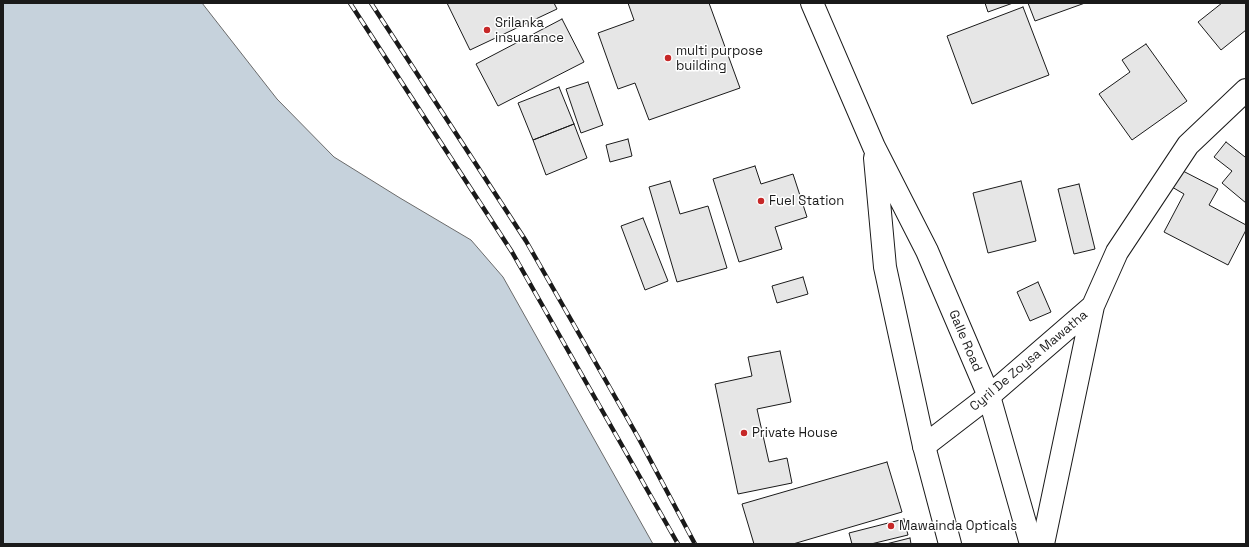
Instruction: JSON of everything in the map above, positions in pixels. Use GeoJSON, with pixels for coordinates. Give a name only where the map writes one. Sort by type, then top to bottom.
{"type":"FeatureCollection","features":[{"type":"Feature","properties":{"kind":"main road","name":"Galle Road"},"geometry":{"type":"LineString","coordinates":[[812,3],[874,147],[927,251],[989,396],[1031,544]]}},
{"type":"Feature","properties":{"kind":"main road","name":"Cyril De Zoysa Mawatha"},"geometry":{"type":"LineString","coordinates":[[924,446],[989,396],[1093,306],[1117,252],[1188,145],[1246,90]]}},
{"type":"Feature","properties":{"kind":"main road","name":"Galle Road"},"geometry":{"type":"LineString","coordinates":[[874,147],[885,267],[924,446],[950,544]]}},
{"type":"Feature","properties":{"kind":"main road"},"geometry":{"type":"LineString","coordinates":[[1043,544],[1093,306]]}},
{"type":"Feature","properties":{"kind":"shaded area"},"geometry":{"type":"Polygon","coordinates":[[[3,3],[202,3],[277,99],[334,157],[471,240],[503,277],[653,544],[3,544],[3,3]]]}},
{"type":"Feature","properties":{"kind":"building","name":"Srilanka insuarance"},"geometry":{"type":"Polygon","coordinates":[[[447,3],[554,3],[557,9],[470,50],[447,3]]]}},
{"type":"Feature","properties":{"kind":"building","name":"multi purpose building"},"geometry":{"type":"Polygon","coordinates":[[[628,3],[709,3],[740,88],[649,120],[635,83],[618,89],[598,33],[634,20],[628,3]]]}},
{"type":"Feature","properties":{"kind":"building"},"geometry":{"type":"Polygon","coordinates":[[[985,3],[1013,3],[988,12],[985,3]]]}},
{"type":"Feature","properties":{"kind":"building"},"geometry":{"type":"Polygon","coordinates":[[[1028,3],[1085,3],[1035,21],[1028,3]]]}},
{"type":"Feature","properties":{"kind":"building"},"geometry":{"type":"Polygon","coordinates":[[[1222,3],[1246,3],[1246,30],[1221,50],[1198,22],[1222,3]]]}},
{"type":"Feature","properties":{"kind":"building"},"geometry":{"type":"Polygon","coordinates":[[[1023,7],[1049,75],[972,104],[947,36],[1023,7]]]}},
{"type":"Feature","properties":{"kind":"building"},"geometry":{"type":"Polygon","coordinates":[[[562,19],[584,62],[498,106],[476,64],[562,19]]]}},
{"type":"Feature","properties":{"kind":"building"},"geometry":{"type":"Polygon","coordinates":[[[1146,44],[1187,101],[1132,140],[1099,94],[1130,72],[1122,60],[1146,44]]]}},
{"type":"Feature","properties":{"kind":"building"},"geometry":{"type":"Polygon","coordinates":[[[588,82],[603,125],[581,133],[566,89],[588,82]]]}},
{"type":"Feature","properties":{"kind":"building"},"geometry":{"type":"Polygon","coordinates":[[[559,87],[574,124],[533,140],[518,103],[559,87]]]}},
{"type":"Feature","properties":{"kind":"building"},"geometry":{"type":"Polygon","coordinates":[[[574,124],[587,158],[546,175],[533,140],[574,124]]]}},
{"type":"Feature","properties":{"kind":"building"},"geometry":{"type":"Polygon","coordinates":[[[628,139],[632,156],[610,162],[606,145],[628,139]]]}},
{"type":"Feature","properties":{"kind":"building"},"geometry":{"type":"Polygon","coordinates":[[[1226,142],[1245,157],[1246,156],[1246,203],[1222,183],[1232,171],[1214,157],[1226,142]]]}},
{"type":"Feature","properties":{"kind":"building","name":"Fuel Station"},"geometry":{"type":"Polygon","coordinates":[[[755,166],[761,184],[793,174],[807,217],[775,227],[782,249],[739,262],[713,179],[755,166]]]}},
{"type":"Feature","properties":{"kind":"building"},"geometry":{"type":"Polygon","coordinates":[[[1181,170],[1218,189],[1209,205],[1246,225],[1246,230],[1228,265],[1164,232],[1184,194],[1172,187],[1181,170]]]}},
{"type":"Feature","properties":{"kind":"building"},"geometry":{"type":"Polygon","coordinates":[[[670,181],[680,214],[708,206],[727,268],[677,282],[649,187],[670,181]]]}},
{"type":"Feature","properties":{"kind":"building"},"geometry":{"type":"Polygon","coordinates":[[[1021,181],[1036,241],[988,253],[973,193],[1021,181]]]}},
{"type":"Feature","properties":{"kind":"building"},"geometry":{"type":"Polygon","coordinates":[[[1079,184],[1095,249],[1074,254],[1058,189],[1079,184]]]}},
{"type":"Feature","properties":{"kind":"building"},"geometry":{"type":"Polygon","coordinates":[[[643,218],[668,281],[645,290],[621,226],[643,218]]]}},
{"type":"Feature","properties":{"kind":"building"},"geometry":{"type":"Polygon","coordinates":[[[803,277],[808,294],[777,303],[772,286],[803,277]]]}},
{"type":"Feature","properties":{"kind":"building"},"geometry":{"type":"Polygon","coordinates":[[[1038,282],[1051,312],[1030,321],[1017,292],[1038,282]]]}},
{"type":"Feature","properties":{"kind":"building","name":"Private House"},"geometry":{"type":"Polygon","coordinates":[[[780,351],[791,402],[757,409],[769,462],[787,458],[792,483],[738,494],[715,384],[752,376],[748,357],[780,351]]]}},
{"type":"Feature","properties":{"kind":"building"},"geometry":{"type":"Polygon","coordinates":[[[887,462],[902,512],[793,544],[754,544],[742,504],[887,462]]]}},
{"type":"Feature","properties":{"kind":"building","name":"Mawainda Opticals"},"geometry":{"type":"Polygon","coordinates":[[[904,519],[908,535],[871,544],[852,544],[849,533],[904,519]]]}},
{"type":"Feature","properties":{"kind":"building"},"geometry":{"type":"Polygon","coordinates":[[[910,538],[911,544],[886,544],[910,538]]]}},
{"type":"Feature","properties":{"kind":"railway"},"geometry":{"type":"LineString","coordinates":[[350,3],[512,252],[678,544]]}},
{"type":"Feature","properties":{"kind":"railway"},"geometry":{"type":"LineString","coordinates":[[371,3],[526,241],[638,437],[695,544]]}},
{"type":"Feature","properties":{"kind":"place","name":"Srilanka insuarance"},"geometry":{"type":"Point","coordinates":[487,30]}},
{"type":"Feature","properties":{"kind":"place","name":"multi purpose building"},"geometry":{"type":"Point","coordinates":[668,58]}},
{"type":"Feature","properties":{"kind":"place","name":"Fuel Station"},"geometry":{"type":"Point","coordinates":[761,201]}},
{"type":"Feature","properties":{"kind":"place","name":"Private House"},"geometry":{"type":"Point","coordinates":[744,433]}},
{"type":"Feature","properties":{"kind":"place","name":"Mawainda Opticals"},"geometry":{"type":"Point","coordinates":[891,526]}}]}
